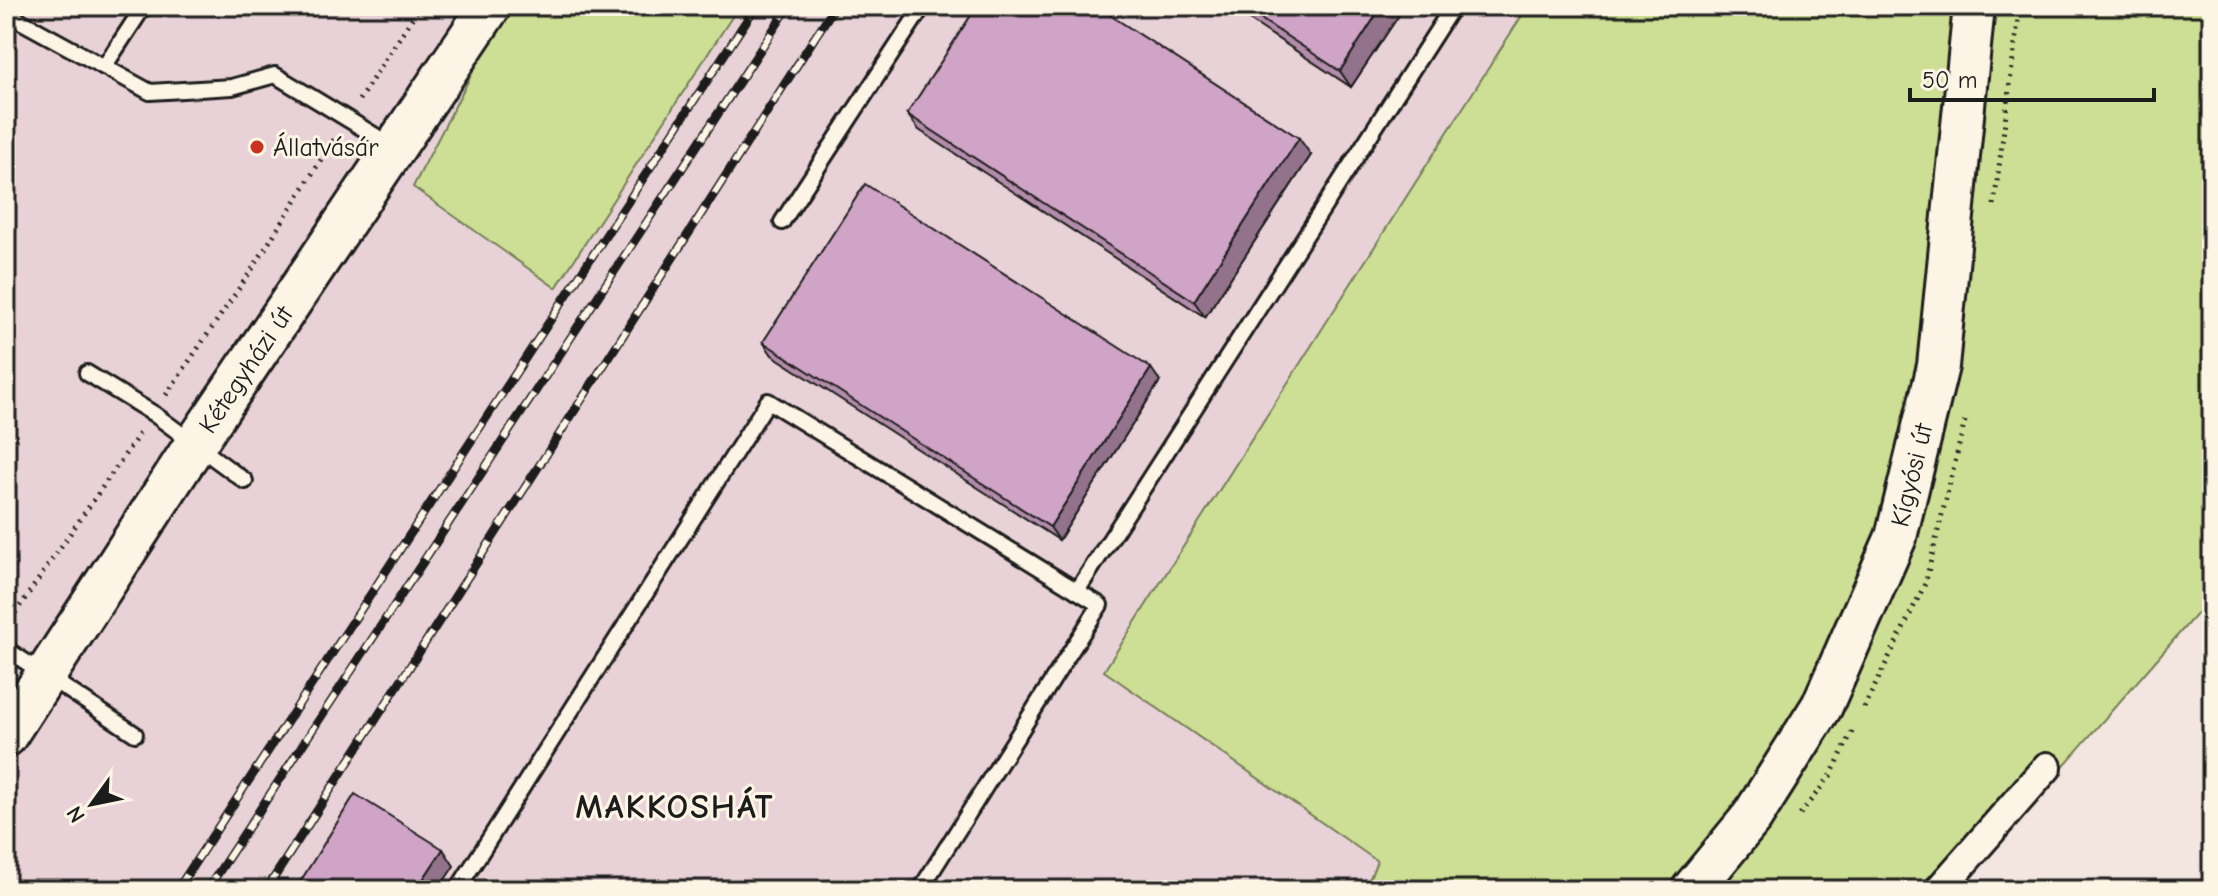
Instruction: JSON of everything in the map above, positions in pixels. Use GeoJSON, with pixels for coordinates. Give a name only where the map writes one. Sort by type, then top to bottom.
{"type":"FeatureCollection","features":[{"type":"Feature","properties":{"kind":"main road","name":"Kétegyházi út"},"geometry":{"type":"LineString","coordinates":[[6,736],[194,446],[490,6]]}},
{"type":"Feature","properties":{"kind":"main road","name":"Kígyósi út"},"geometry":{"type":"LineString","coordinates":[[1692,890],[1752,817],[1822,706],[1896,537],[1938,366],[1974,6]]}},
{"type":"Feature","properties":{"kind":"street"},"geometry":{"type":"LineString","coordinates":[[1939,890],[2047,767]]}},
{"type":"Feature","properties":{"kind":"lane"},"geometry":{"type":"LineString","coordinates":[[104,67],[144,6]]}},
{"type":"Feature","properties":{"kind":"lane"},"geometry":{"type":"LineString","coordinates":[[782,222],[923,6]]}},
{"type":"Feature","properties":{"kind":"lane"},"geometry":{"type":"LineString","coordinates":[[1077,591],[1453,6]]}},
{"type":"Feature","properties":{"kind":"lane"},"geometry":{"type":"LineString","coordinates":[[6,13],[150,92],[232,87],[275,75],[395,149]]}},
{"type":"Feature","properties":{"kind":"lane"},"geometry":{"type":"LineString","coordinates":[[87,373],[154,414],[245,481]]}},
{"type":"Feature","properties":{"kind":"lane"},"geometry":{"type":"LineString","coordinates":[[457,890],[768,401],[1100,605],[920,890]]}},
{"type":"Feature","properties":{"kind":"lane"},"geometry":{"type":"LineString","coordinates":[[6,649],[135,734]]}},
{"type":"Feature","properties":{"kind":"path"},"geometry":{"type":"LineString","coordinates":[[6,626],[253,268],[420,6]]}},
{"type":"Feature","properties":{"kind":"shaded area"},"geometry":{"type":"Polygon","coordinates":[[[6,6],[507,6],[607,211],[739,6],[1528,6],[1104,670],[1378,861],[1365,890],[6,890],[6,6]]]}},
{"type":"Feature","properties":{"kind":"green space"},"geometry":{"type":"Polygon","coordinates":[[[507,6],[739,6],[556,288],[413,187],[507,6]]]}},
{"type":"Feature","properties":{"kind":"green space"},"geometry":{"type":"Polygon","coordinates":[[[1528,6],[2212,6],[2212,596],[1955,890],[1365,890],[1377,861],[1104,671],[1528,6]]]}},
{"type":"Feature","properties":{"kind":"building"},"geometry":{"type":"Polygon","coordinates":[[[977,6],[1096,6],[1299,138],[1194,301],[907,114],[977,6]]]}},
{"type":"Feature","properties":{"kind":"building"},"geometry":{"type":"Polygon","coordinates":[[[1241,6],[1382,6],[1340,71],[1241,6]]]}},
{"type":"Feature","properties":{"kind":"building"},"geometry":{"type":"Polygon","coordinates":[[[865,184],[1151,368],[1050,527],[763,342],[865,184]]]}},
{"type":"Feature","properties":{"kind":"building"},"geometry":{"type":"Polygon","coordinates":[[[355,794],[443,849],[416,890],[295,890],[355,794]]]}},
{"type":"Feature","properties":{"kind":"railway"},"geometry":{"type":"LineString","coordinates":[[177,890],[756,6]]}},
{"type":"Feature","properties":{"kind":"railway"},"geometry":{"type":"LineString","coordinates":[[207,890],[789,6]]}},
{"type":"Feature","properties":{"kind":"railway"},"geometry":{"type":"LineString","coordinates":[[266,890],[835,6]]}},
{"type":"Feature","properties":{"kind":"place","name":"Állatvásár"},"geometry":{"type":"Point","coordinates":[257,147]}},
{"type":"Feature","properties":{"kind":"district","name":"MAKKOSHÁT"},"geometry":{"type":"Point","coordinates":[675,806]}}]}
